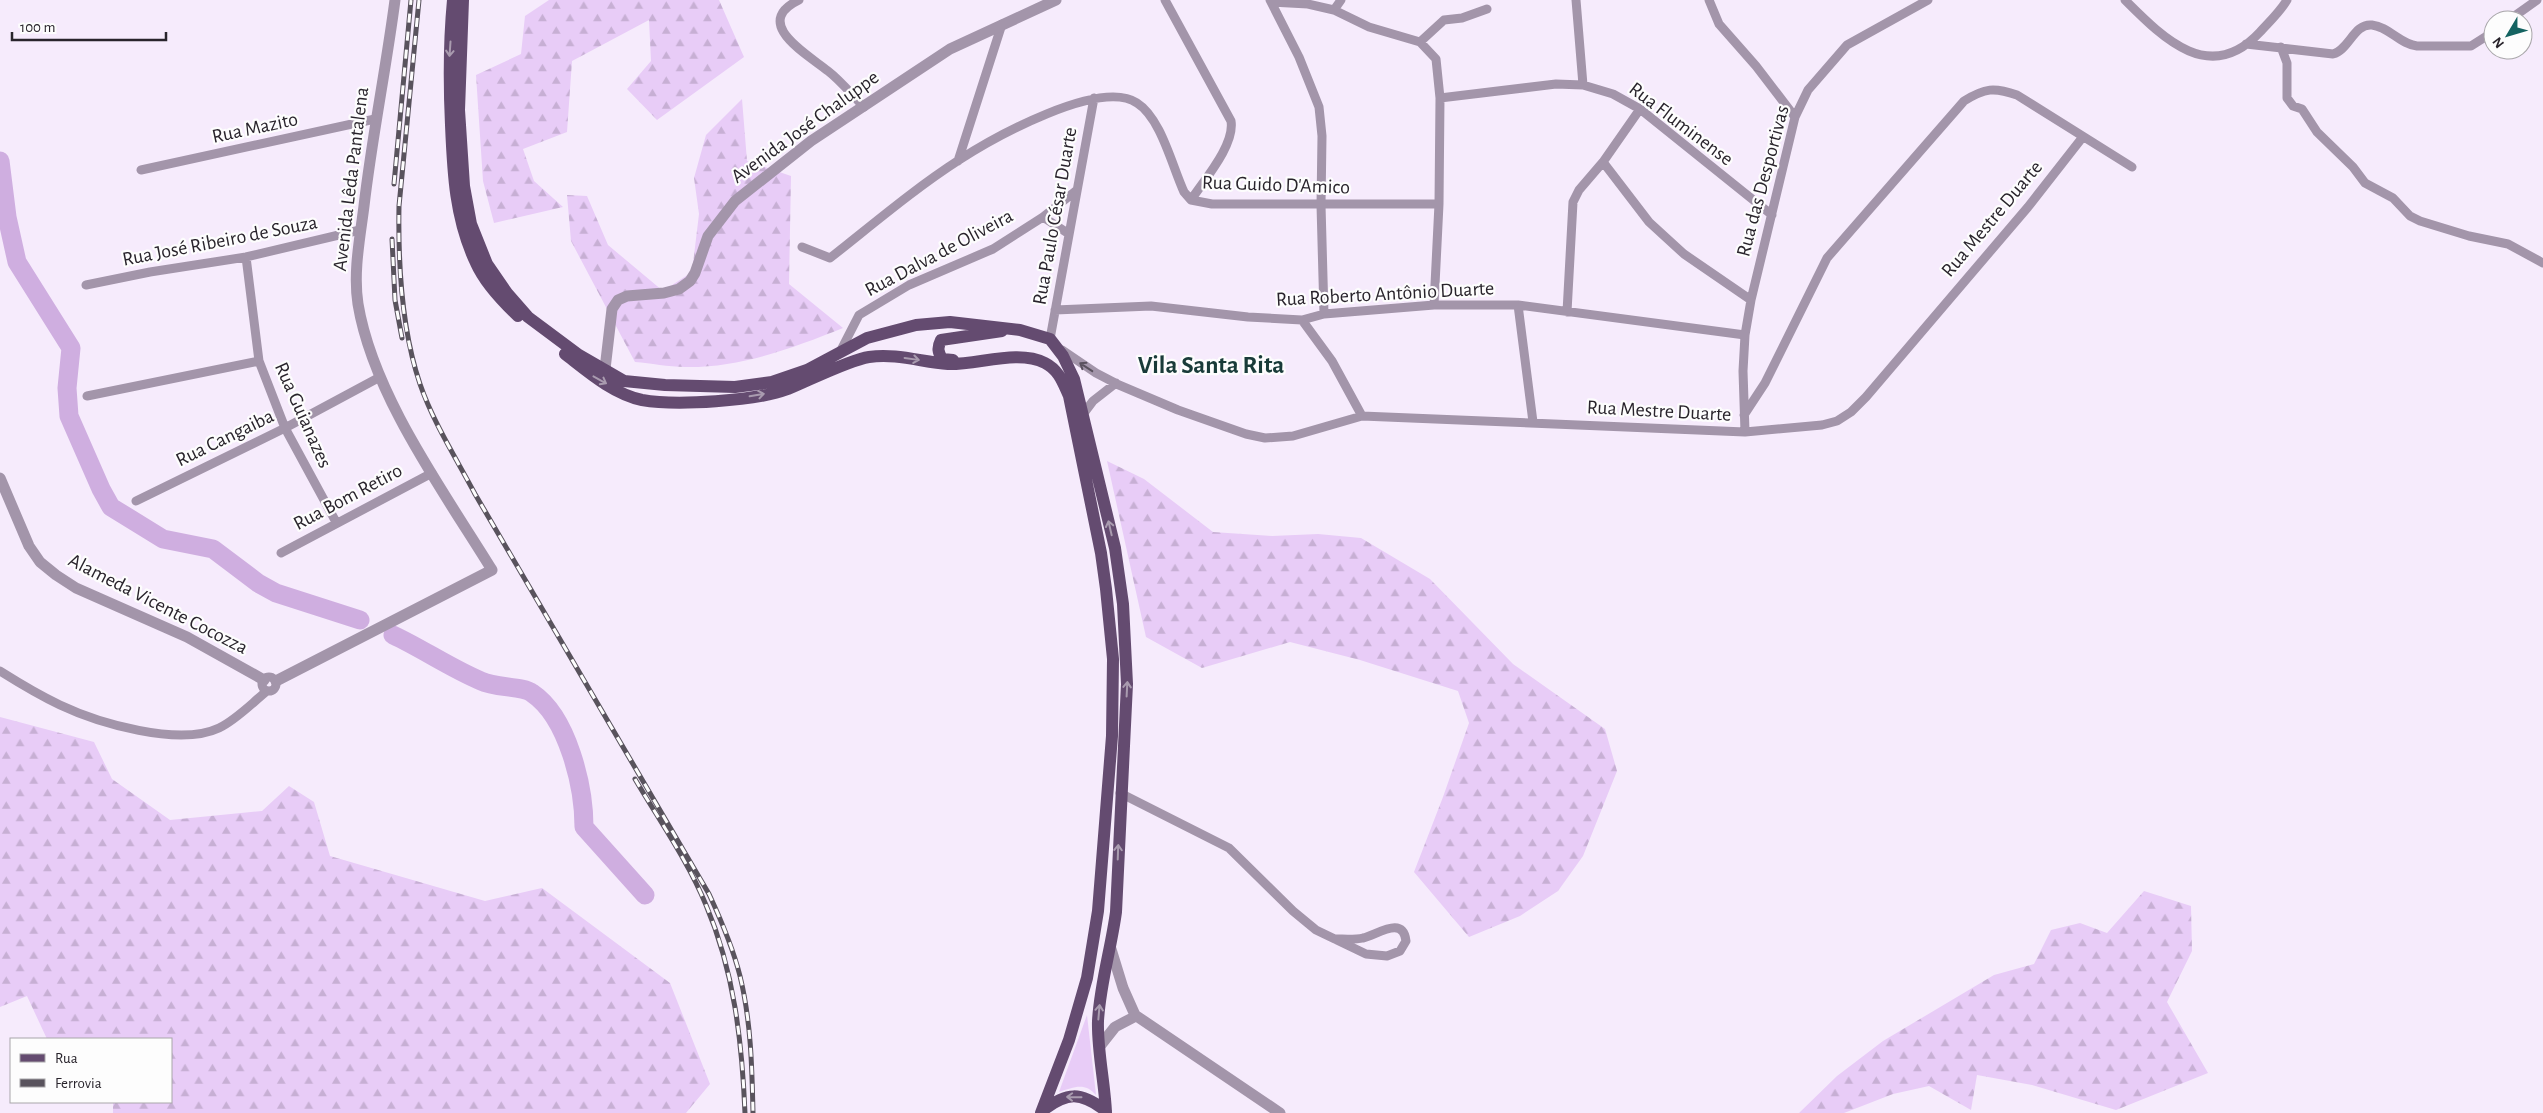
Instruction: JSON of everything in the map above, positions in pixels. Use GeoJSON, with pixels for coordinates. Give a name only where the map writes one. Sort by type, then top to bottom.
{"type":"FeatureCollection","features":[{"type":"Feature","properties":{"kind":"main road"},"geometry":{"type":"LineString","coordinates":[[453,0],[449,64],[454,181],[460,221],[476,264],[499,298],[530,326],[593,376],[642,400],[723,402],[785,390],[868,357],[890,356],[949,364],[1013,357],[1044,362],[1057,371],[1062,380],[1068,396],[1101,553],[1113,660],[1112,736],[1098,911],[1079,1006],[1042,1112]]}},
{"type":"Feature","properties":{"kind":"main road"},"geometry":{"type":"LineString","coordinates":[[463,0],[459,110],[464,186],[471,224],[487,264],[507,293],[528,317],[579,355],[624,381],[665,385],[735,387],[772,382],[807,370],[841,350],[889,331],[916,325],[950,322],[1009,329],[1054,344],[1069,366],[1084,413],[1114,548],[1123,604],[1127,684],[1120,792],[1116,912],[1111,948],[1101,988],[1098,1031],[1106,1112]]}},
{"type":"Feature","properties":{"kind":"main road"},"geometry":{"type":"LineString","coordinates":[[987,361],[979,359],[946,360],[940,354],[938,346],[941,340],[949,338],[987,335],[1009,329]]}},
{"type":"Feature","properties":{"kind":"main road"},"geometry":{"type":"LineString","coordinates":[[1042,1112],[1057,1099],[1067,1096],[1084,1097],[1106,1112]]}},
{"type":"Feature","properties":{"kind":"street","name":"Avenida Lêda Pantalena"},"geometry":{"type":"LineString","coordinates":[[269,684],[368,636],[492,570],[432,473],[380,377],[366,339],[358,302],[357,258],[360,230],[375,119],[395,0]]}},
{"type":"Feature","properties":{"kind":"street"},"geometry":{"type":"LineString","coordinates":[[800,0],[789,5],[781,13],[780,23],[784,34],[830,72],[864,107]]}},
{"type":"Feature","properties":{"kind":"street","name":"Avenida José Chaluppe"},"geometry":{"type":"LineString","coordinates":[[604,369],[612,309],[618,300],[627,296],[664,294],[678,289],[690,281],[695,274],[708,236],[735,201],[811,141],[950,49],[1053,0]]}},
{"type":"Feature","properties":{"kind":"street"},"geometry":{"type":"LineString","coordinates":[[1165,0],[1231,121],[1232,130],[1218,158],[1191,200]]}},
{"type":"Feature","properties":{"kind":"street"},"geometry":{"type":"LineString","coordinates":[[1334,10],[1341,0]]}},
{"type":"Feature","properties":{"kind":"street"},"geometry":{"type":"LineString","coordinates":[[1576,0],[1583,85]]}},
{"type":"Feature","properties":{"kind":"street"},"geometry":{"type":"LineString","coordinates":[[1709,0],[1719,24],[1756,66],[1795,118]]}},
{"type":"Feature","properties":{"kind":"street","name":"Rua das Desportivas"},"geometry":{"type":"LineString","coordinates":[[1745,432],[1745,335],[1750,300],[1795,118],[1808,90],[1847,45],[1928,0]]}},
{"type":"Feature","properties":{"kind":"street"},"geometry":{"type":"LineString","coordinates":[[2125,0],[2162,36],[2191,53],[2204,57],[2218,56],[2239,49],[2276,15],[2287,0]]}},
{"type":"Feature","properties":{"kind":"street"},"geometry":{"type":"LineString","coordinates":[[2523,10],[2534,2],[2542,0]]}},
{"type":"Feature","properties":{"kind":"street"},"geometry":{"type":"LineString","coordinates":[[1271,1],[1308,4],[1334,10],[1368,27],[1420,42],[1436,59],[1439,68],[1440,98],[1439,204],[1434,305]]}},
{"type":"Feature","properties":{"kind":"street"},"geometry":{"type":"LineString","coordinates":[[1271,1],[1299,56],[1319,107],[1322,136],[1320,205],[1324,314]]}},
{"type":"Feature","properties":{"kind":"street"},"geometry":{"type":"LineString","coordinates":[[1420,42],[1444,20],[1462,18],[1487,9]]}},
{"type":"Feature","properties":{"kind":"street"},"geometry":{"type":"LineString","coordinates":[[958,161],[1002,24]]}},
{"type":"Feature","properties":{"kind":"street"},"geometry":{"type":"LineString","coordinates":[[2246,44],[2338,52],[2361,28],[2370,24],[2395,34],[2408,44],[2417,46],[2472,46],[2483,39]]}},
{"type":"Feature","properties":{"kind":"street"},"geometry":{"type":"LineString","coordinates":[[2281,47],[2287,63],[2287,98],[2293,106],[2302,109],[2317,132],[2353,167],[2365,183],[2392,198],[2410,216],[2469,236],[2508,244],[2543,263]]}},
{"type":"Feature","properties":{"kind":"street","name":"Rua Fluminense"},"geometry":{"type":"LineString","coordinates":[[1440,98],[1556,84],[1583,85],[1613,94],[1640,109],[1772,215]]}},
{"type":"Feature","properties":{"kind":"street"},"geometry":{"type":"LineString","coordinates":[[1744,414],[1765,382],[1826,258],[1964,101],[1980,91],[1999,88],[2018,94],[2046,111],[2082,138],[2132,167]]}},
{"type":"Feature","properties":{"kind":"street","name":"Rua Guido D'Amico"},"geometry":{"type":"LineString","coordinates":[[802,247],[830,258],[958,161],[983,145],[1059,109],[1094,98],[1124,97],[1139,104],[1152,118],[1184,192],[1191,200],[1212,204],[1439,204]]}},
{"type":"Feature","properties":{"kind":"street","name":"Rua Paulo César Duarte"},"geometry":{"type":"LineString","coordinates":[[1054,344],[1056,310],[1094,98]]}},
{"type":"Feature","properties":{"kind":"street"},"geometry":{"type":"LineString","coordinates":[[1567,312],[1573,202],[1579,190],[1603,162],[1640,109]]}},
{"type":"Feature","properties":{"kind":"street","name":"Rua Mazito"},"geometry":{"type":"LineString","coordinates":[[141,170],[375,119]]}},
{"type":"Feature","properties":{"kind":"street","name":"Rua Mestre Duarte"},"geometry":{"type":"LineString","coordinates":[[1054,344],[1084,367],[1116,383],[1187,413],[1246,434],[1265,438],[1293,436],[1362,416],[1745,432],[1822,425],[1837,421],[1852,412],[2028,207],[2082,138]]}},
{"type":"Feature","properties":{"kind":"street"},"geometry":{"type":"LineString","coordinates":[[1603,162],[1649,222],[1684,254],[1750,300]]}},
{"type":"Feature","properties":{"kind":"street","name":"Rua Dalva de Oliveira"},"geometry":{"type":"LineString","coordinates":[[841,350],[859,316],[909,286],[993,249],[1043,217],[1077,190]]}},
{"type":"Feature","properties":{"kind":"street","name":"Rua Dalva de Oliveira"},"geometry":{"type":"LineString","coordinates":[[1043,217],[1069,234]]}},
{"type":"Feature","properties":{"kind":"street","name":"Rua José Ribeiro de Souza"},"geometry":{"type":"LineString","coordinates":[[86,285],[150,272],[246,257],[360,230]]}},
{"type":"Feature","properties":{"kind":"street","name":"Rua Guianazes"},"geometry":{"type":"LineString","coordinates":[[246,257],[259,361],[285,428],[336,522]]}},
{"type":"Feature","properties":{"kind":"street","name":"Rua Roberto Antônio Duarte"},"geometry":{"type":"LineString","coordinates":[[1056,310],[1151,306],[1248,317],[1302,320],[1324,314],[1434,305],[1518,305],[1745,335]]}},
{"type":"Feature","properties":{"kind":"street"},"geometry":{"type":"LineString","coordinates":[[1518,305],[1533,422]]}},
{"type":"Feature","properties":{"kind":"street"},"geometry":{"type":"LineString","coordinates":[[1302,320],[1332,360],[1362,416]]}},
{"type":"Feature","properties":{"kind":"street"},"geometry":{"type":"LineString","coordinates":[[87,396],[259,361]]}},
{"type":"Feature","properties":{"kind":"street","name":"Rua Cangaiba"},"geometry":{"type":"LineString","coordinates":[[136,501],[285,428],[380,377]]}},
{"type":"Feature","properties":{"kind":"street"},"geometry":{"type":"LineString","coordinates":[[1084,413],[1093,401],[1116,383]]}},
{"type":"Feature","properties":{"kind":"street","name":"Rua Bom Retiro"},"geometry":{"type":"LineString","coordinates":[[281,553],[336,522],[432,473]]}},
{"type":"Feature","properties":{"kind":"street","name":"Alameda Vicente Cocozza"},"geometry":{"type":"LineString","coordinates":[[0,478],[28,546],[40,562],[76,588],[187,636],[269,684]]}},
{"type":"Feature","properties":{"kind":"street"},"geometry":{"type":"LineString","coordinates":[[0,671],[61,706],[139,732],[177,734],[206,733],[220,728],[269,684]]}},
{"type":"Feature","properties":{"kind":"street"},"geometry":{"type":"LineString","coordinates":[[1120,792],[1229,848],[1293,911],[1316,930],[1366,954],[1387,956],[1400,951],[1406,941],[1403,931],[1390,927],[1363,938],[1335,939]]}},
{"type":"Feature","properties":{"kind":"street"},"geometry":{"type":"LineString","coordinates":[[1111,948],[1124,988],[1136,1016],[1280,1113]]}},
{"type":"Feature","properties":{"kind":"street"},"geometry":{"type":"LineString","coordinates":[[1100,1046],[1115,1027],[1136,1016]]}},
{"type":"Feature","properties":{"kind":"green space"},"geometry":{"type":"Polygon","coordinates":[[[549,0],[719,0],[744,57],[657,120],[627,89],[651,61],[649,20],[572,61],[567,132],[523,149],[534,181],[563,207],[494,223],[483,181],[476,75],[521,54],[525,16],[549,0]]]}},
{"type":"Feature","properties":{"kind":"green space"},"geometry":{"type":"Polygon","coordinates":[[[742,99],[747,161],[791,176],[789,284],[843,328],[786,349],[726,364],[685,367],[635,362],[571,241],[567,195],[587,196],[608,245],[663,291],[692,272],[699,214],[694,178],[706,135],[742,99]]]}},
{"type":"Feature","properties":{"kind":"green space"},"geometry":{"type":"Polygon","coordinates":[[[1107,461],[1144,479],[1213,532],[1272,536],[1318,534],[1361,538],[1430,579],[1513,664],[1605,729],[1617,771],[1583,856],[1558,891],[1520,916],[1469,937],[1414,872],[1469,723],[1458,691],[1360,660],[1290,642],[1202,668],[1146,637],[1107,461]]]}},
{"type":"Feature","properties":{"kind":"green space"},"geometry":{"type":"Polygon","coordinates":[[[0,717],[94,742],[112,779],[170,820],[262,811],[289,786],[314,802],[330,856],[485,901],[542,888],[670,983],[710,1084],[686,1113],[113,1113],[113,1103],[172,1103],[172,1038],[47,1038],[27,996],[0,1007],[0,717]]]}},
{"type":"Feature","properties":{"kind":"green space"},"geometry":{"type":"Polygon","coordinates":[[[2144,891],[2191,906],[2192,951],[2167,1002],[2208,1073],[2116,1110],[2032,1085],[1977,1075],[1971,1110],[1929,1086],[1893,1094],[1844,1113],[1799,1113],[1837,1076],[1883,1041],[1994,975],[2034,964],[2051,930],[2080,923],[2107,933],[2144,891]]]}},
{"type":"Feature","properties":{"kind":"green space"},"geometry":{"type":"Polygon","coordinates":[[[1087,1015],[1096,1095],[1088,1088],[1083,1087],[1074,1087],[1059,1092],[1087,1015]]]}},
{"type":"Feature","properties":{"kind":"waterway"},"geometry":{"type":"LineString","coordinates":[[0,161],[7,217],[17,262],[71,348],[67,388],[69,416],[101,489],[111,507],[163,539],[213,549],[258,583],[276,593],[360,620]]}},
{"type":"Feature","properties":{"kind":"waterway"},"geometry":{"type":"LineString","coordinates":[[393,635],[470,676],[494,685],[528,691],[545,704],[564,735],[571,754],[581,793],[584,827],[645,895]]}},
{"type":"Feature","properties":{"kind":"railway"},"geometry":{"type":"LineString","coordinates":[[394,184],[411,0]]}},
{"type":"Feature","properties":{"kind":"railway"},"geometry":{"type":"LineString","coordinates":[[419,0],[399,206],[399,228],[402,296],[409,341],[420,384],[438,426],[475,494],[709,894],[730,945],[744,993],[750,1044],[753,1113]]}},
{"type":"Feature","properties":{"kind":"railway"},"geometry":{"type":"LineString","coordinates":[[392,239],[395,300],[402,338]]}},
{"type":"Feature","properties":{"kind":"railway"},"geometry":{"type":"LineString","coordinates":[[635,779],[691,873],[716,930],[735,1007],[742,1059],[745,1113]]}},
{"type":"Feature","properties":{"kind":"district","name":"Vila Santa Rita"},"geometry":{"type":"Point","coordinates":[1211,365]}}]}
